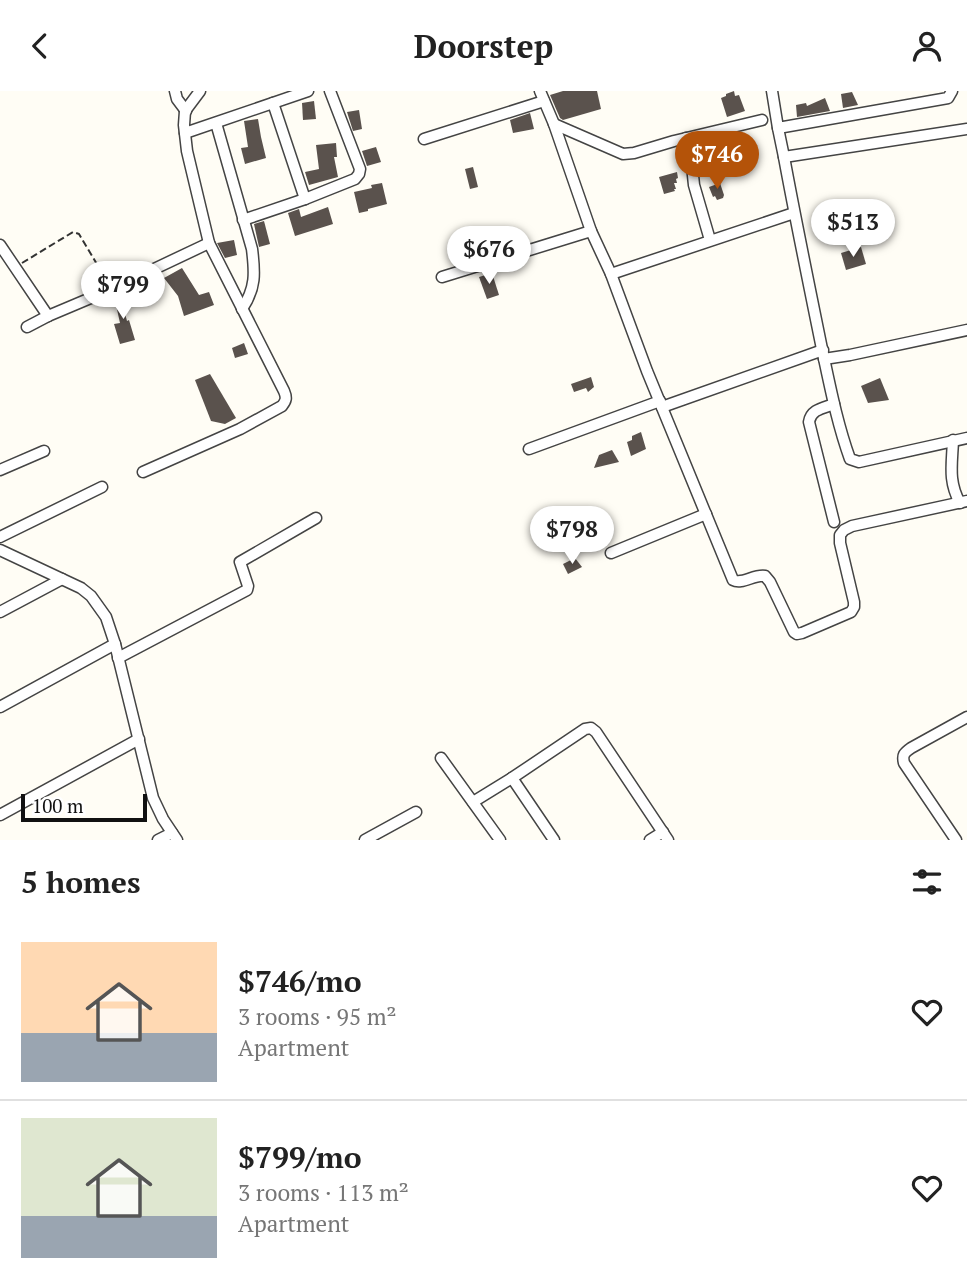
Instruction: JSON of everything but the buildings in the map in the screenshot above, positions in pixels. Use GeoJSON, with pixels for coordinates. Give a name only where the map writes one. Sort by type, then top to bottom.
{"type":"FeatureCollection","features":[{"type":"Feature","properties":{"kind":"street"},"geometry":{"type":"LineString","coordinates":[[175,91],[177,99],[186,111]]}},
{"type":"Feature","properties":{"kind":"street"},"geometry":{"type":"LineString","coordinates":[[143,473],[240,429],[282,406],[286,401],[284,391],[209,243],[185,133],[186,111],[200,91]]}},
{"type":"Feature","properties":{"kind":"street"},"geometry":{"type":"LineString","coordinates":[[185,133],[308,91]]}},
{"type":"Feature","properties":{"kind":"street"},"geometry":{"type":"LineString","coordinates":[[243,220],[355,179],[359,174],[360,169],[330,91]]}},
{"type":"Feature","properties":{"kind":"street"},"geometry":{"type":"LineString","coordinates":[[772,91],[823,354],[850,459],[854,461],[967,437]]}},
{"type":"Feature","properties":{"kind":"street"},"geometry":{"type":"LineString","coordinates":[[778,128],[948,98],[952,91]]}},
{"type":"Feature","properties":{"kind":"street"},"geometry":{"type":"LineString","coordinates":[[424,139],[543,94],[591,231],[611,274],[733,580],[738,582],[755,576],[765,576],[789,624],[797,634],[851,612],[854,607],[840,543],[840,535],[844,530],[867,522],[963,502],[951,482],[954,440]]}},
{"type":"Feature","properties":{"kind":"street"},"geometry":{"type":"LineString","coordinates":[[273,103],[305,198]]}},
{"type":"Feature","properties":{"kind":"street"},"geometry":{"type":"LineString","coordinates":[[554,124],[623,154],[762,120]]}},
{"type":"Feature","properties":{"kind":"street"},"geometry":{"type":"LineString","coordinates":[[216,123],[252,249],[254,267],[250,296],[242,309]]}},
{"type":"Feature","properties":{"kind":"street"},"geometry":{"type":"LineString","coordinates":[[784,157],[967,129]]}},
{"type":"Feature","properties":{"kind":"street"},"geometry":{"type":"LineString","coordinates":[[686,138],[694,185],[710,240]]}},
{"type":"Feature","properties":{"kind":"street"},"geometry":{"type":"LineString","coordinates":[[611,274],[794,213]]}},
{"type":"Feature","properties":{"kind":"street"},"geometry":{"type":"LineString","coordinates":[[442,277],[591,231]]}},
{"type":"Feature","properties":{"kind":"street"},"geometry":{"type":"LineString","coordinates":[[27,327],[209,243]]}},
{"type":"Feature","properties":{"kind":"street"},"geometry":{"type":"LineString","coordinates":[[0,245],[48,316]]}},
{"type":"Feature","properties":{"kind":"street"},"geometry":{"type":"LineString","coordinates":[[529,449],[661,404],[823,354],[850,355],[967,330]]}},
{"type":"Feature","properties":{"kind":"street"},"geometry":{"type":"LineString","coordinates":[[834,404],[814,411],[809,422],[834,522]]}},
{"type":"Feature","properties":{"kind":"street"},"geometry":{"type":"LineString","coordinates":[[0,470],[44,451]]}},
{"type":"Feature","properties":{"kind":"street"},"geometry":{"type":"LineString","coordinates":[[0,537],[102,487]]}},
{"type":"Feature","properties":{"kind":"street"},"geometry":{"type":"LineString","coordinates":[[611,553],[706,514]]}},
{"type":"Feature","properties":{"kind":"street"},"geometry":{"type":"LineString","coordinates":[[118,658],[247,590],[247,581],[240,562],[316,518]]}},
{"type":"Feature","properties":{"kind":"street"},"geometry":{"type":"LineString","coordinates":[[0,550],[81,588],[91,596],[106,617],[153,798],[175,836],[158,840]]}},
{"type":"Feature","properties":{"kind":"street"},"geometry":{"type":"LineString","coordinates":[[0,612],[62,579]]}},
{"type":"Feature","properties":{"kind":"street"},"geometry":{"type":"LineString","coordinates":[[0,707],[115,644]]}},
{"type":"Feature","properties":{"kind":"street"},"geometry":{"type":"LineString","coordinates":[[956,840],[902,757],[911,748],[967,717]]}},
{"type":"Feature","properties":{"kind":"street"},"geometry":{"type":"LineString","coordinates":[[473,802],[585,729],[591,728],[665,836],[650,840]]}},
{"type":"Feature","properties":{"kind":"street"},"geometry":{"type":"LineString","coordinates":[[0,815],[139,739]]}},
{"type":"Feature","properties":{"kind":"street"},"geometry":{"type":"LineString","coordinates":[[441,758],[500,840]]}},
{"type":"Feature","properties":{"kind":"street"},"geometry":{"type":"LineString","coordinates":[[512,778],[554,840]]}},
{"type":"Feature","properties":{"kind":"street"},"geometry":{"type":"LineString","coordinates":[[365,840],[416,812]]}},
{"type":"Feature","properties":{"kind":"path"},"geometry":{"type":"LineString","coordinates":[[15,268],[73,233],[79,234],[112,289]]}}]}
